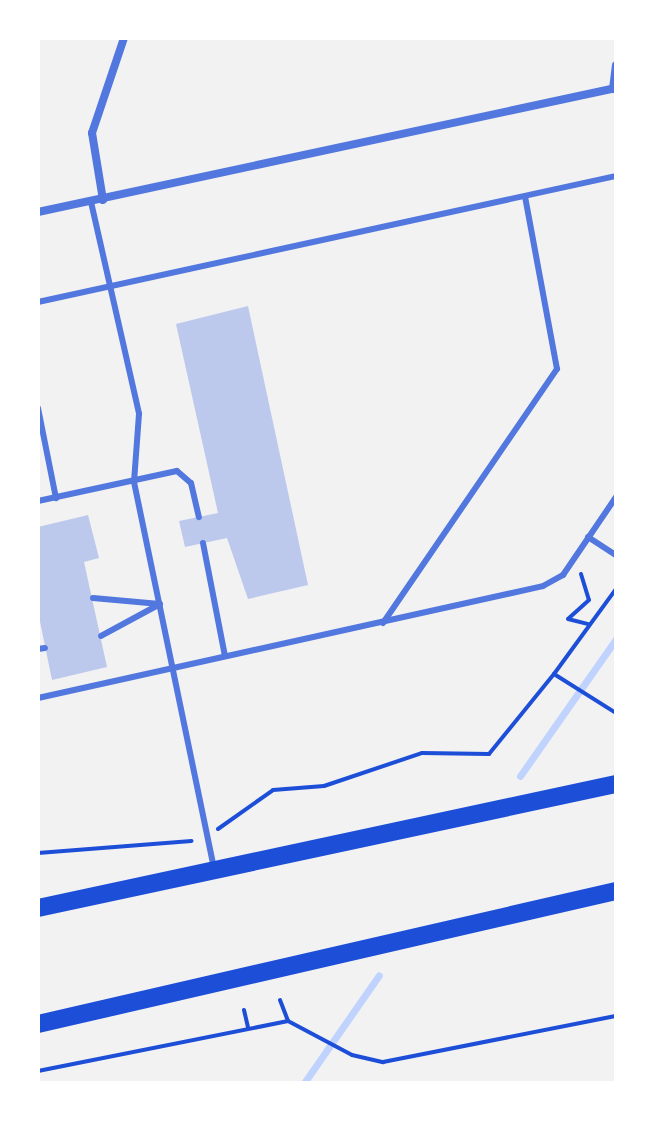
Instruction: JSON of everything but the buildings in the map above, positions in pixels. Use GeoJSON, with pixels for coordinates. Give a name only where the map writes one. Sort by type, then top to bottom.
{"type":"FeatureCollection","features":[{"type":"Feature","properties":{"kind":"main road"},"geometry":{"type":"LineString","coordinates":[[38,908],[616,784]]}},
{"type":"Feature","properties":{"kind":"main road"},"geometry":{"type":"LineString","coordinates":[[38,1024],[616,891]]}},
{"type":"Feature","properties":{"kind":"street"},"geometry":{"type":"LineString","coordinates":[[103,200],[92,133],[124,38]]}},
{"type":"Feature","properties":{"kind":"street"},"geometry":{"type":"LineString","coordinates":[[38,212],[614,88],[616,65]]}},
{"type":"Feature","properties":{"kind":"lane"},"geometry":{"type":"LineString","coordinates":[[38,302],[616,176]]}},
{"type":"Feature","properties":{"kind":"lane"},"geometry":{"type":"LineString","coordinates":[[383,623],[557,369],[525,197]]}},
{"type":"Feature","properties":{"kind":"lane"},"geometry":{"type":"LineString","coordinates":[[91,202],[139,414],[134,482],[214,870]]}},
{"type":"Feature","properties":{"kind":"lane"},"geometry":{"type":"LineString","coordinates":[[38,408],[56,498]]}},
{"type":"Feature","properties":{"kind":"lane"},"geometry":{"type":"LineString","coordinates":[[38,501],[177,471],[191,483],[199,517]]}},
{"type":"Feature","properties":{"kind":"lane"},"geometry":{"type":"LineString","coordinates":[[38,698],[543,586],[569,565],[616,497]]}},
{"type":"Feature","properties":{"kind":"lane"},"geometry":{"type":"LineString","coordinates":[[588,537],[616,555]]}},
{"type":"Feature","properties":{"kind":"lane"},"geometry":{"type":"LineString","coordinates":[[203,543],[225,656]]}},
{"type":"Feature","properties":{"kind":"lane"},"geometry":{"type":"LineString","coordinates":[[93,598],[160,604]]}},
{"type":"Feature","properties":{"kind":"lane"},"geometry":{"type":"LineString","coordinates":[[101,636],[160,604]]}},
{"type":"Feature","properties":{"kind":"path"},"geometry":{"type":"LineString","coordinates":[[569,565],[581,573],[589,600],[568,619],[588,624]]}},
{"type":"Feature","properties":{"kind":"path"},"geometry":{"type":"LineString","coordinates":[[236,819],[255,797],[273,790],[324,786],[422,753],[489,754],[554,674],[616,589]]}},
{"type":"Feature","properties":{"kind":"path"},"geometry":{"type":"LineString","coordinates":[[554,674],[599,706],[616,713]]}},
{"type":"Feature","properties":{"kind":"path"},"geometry":{"type":"LineString","coordinates":[[38,853],[190,842]]}},
{"type":"Feature","properties":{"kind":"path"},"geometry":{"type":"LineString","coordinates":[[280,1000],[288,1021]]}},
{"type":"Feature","properties":{"kind":"path"},"geometry":{"type":"LineString","coordinates":[[244,1010],[248,1028]]}},
{"type":"Feature","properties":{"kind":"path"},"geometry":{"type":"LineString","coordinates":[[38,1071],[288,1021],[314,1028],[352,1055],[416,1061],[616,1016]]}},
{"type":"Feature","properties":{"kind":"waterway"},"geometry":{"type":"LineString","coordinates":[[520,776],[616,639]]}},
{"type":"Feature","properties":{"kind":"waterway"},"geometry":{"type":"LineString","coordinates":[[304,1083],[379,975]]}}]}
